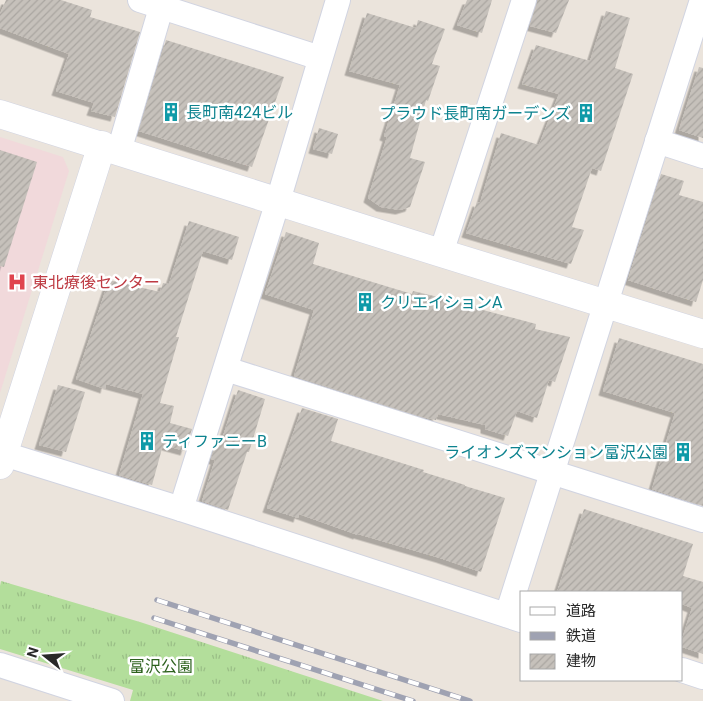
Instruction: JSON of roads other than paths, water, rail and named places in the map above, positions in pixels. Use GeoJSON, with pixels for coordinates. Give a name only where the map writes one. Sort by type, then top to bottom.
{"type":"FeatureCollection","features":[{"type":"Feature","properties":{"kind":"street"},"geometry":{"type":"LineString","coordinates":[[181,509],[278,201],[338,0]]}},
{"type":"Feature","properties":{"kind":"street"},"geometry":{"type":"LineString","coordinates":[[441,253],[524,0]]}},
{"type":"Feature","properties":{"kind":"street"},"geometry":{"type":"LineString","coordinates":[[521,591],[552,472],[702,0]]}},
{"type":"Feature","properties":{"kind":"street"},"geometry":{"type":"LineString","coordinates":[[320,58],[150,4],[110,148],[2,460],[181,509],[514,618],[520,595]]}},
{"type":"Feature","properties":{"kind":"street"},"geometry":{"type":"LineString","coordinates":[[0,114],[703,334]]}},
{"type":"Feature","properties":{"kind":"street"},"geometry":{"type":"LineString","coordinates":[[656,141],[703,156]]}},
{"type":"Feature","properties":{"kind":"street"},"geometry":{"type":"LineString","coordinates":[[226,369],[703,520]]}},
{"type":"Feature","properties":{"kind":"street"},"geometry":{"type":"LineString","coordinates":[[0,665],[112,701]]}},
{"type":"Feature","properties":{"kind":"street"},"geometry":{"type":"LineString","coordinates":[[683,670],[703,677]]}},
{"type":"Feature","properties":{"kind":"railway"},"geometry":{"type":"LineString","coordinates":[[157,600],[470,701]]}},
{"type":"Feature","properties":{"kind":"railway"},"geometry":{"type":"LineString","coordinates":[[154,618],[413,701]]}},
{"type":"Feature","properties":{"kind":"place","name":"長町南424ビル"},"geometry":{"type":"Point","coordinates":[171,112]}},
{"type":"Feature","properties":{"kind":"place","name":"プラウド長町南ガーデンズ"},"geometry":{"type":"Point","coordinates":[586,113]}},
{"type":"Feature","properties":{"kind":"place","name":"東北療後センター"},"geometry":{"type":"Point","coordinates":[17,282]}},
{"type":"Feature","properties":{"kind":"place","name":"クリエイションA"},"geometry":{"type":"Point","coordinates":[365,302]}},
{"type":"Feature","properties":{"kind":"place","name":"ティファニーB"},"geometry":{"type":"Point","coordinates":[147,441]}},
{"type":"Feature","properties":{"kind":"place","name":"ライオンズマンション富沢公園"},"geometry":{"type":"Point","coordinates":[683,452]}},
{"type":"Feature","properties":{"kind":"park label","name":"富沢公園"},"geometry":{"type":"Point","coordinates":[161,666]}}]}
